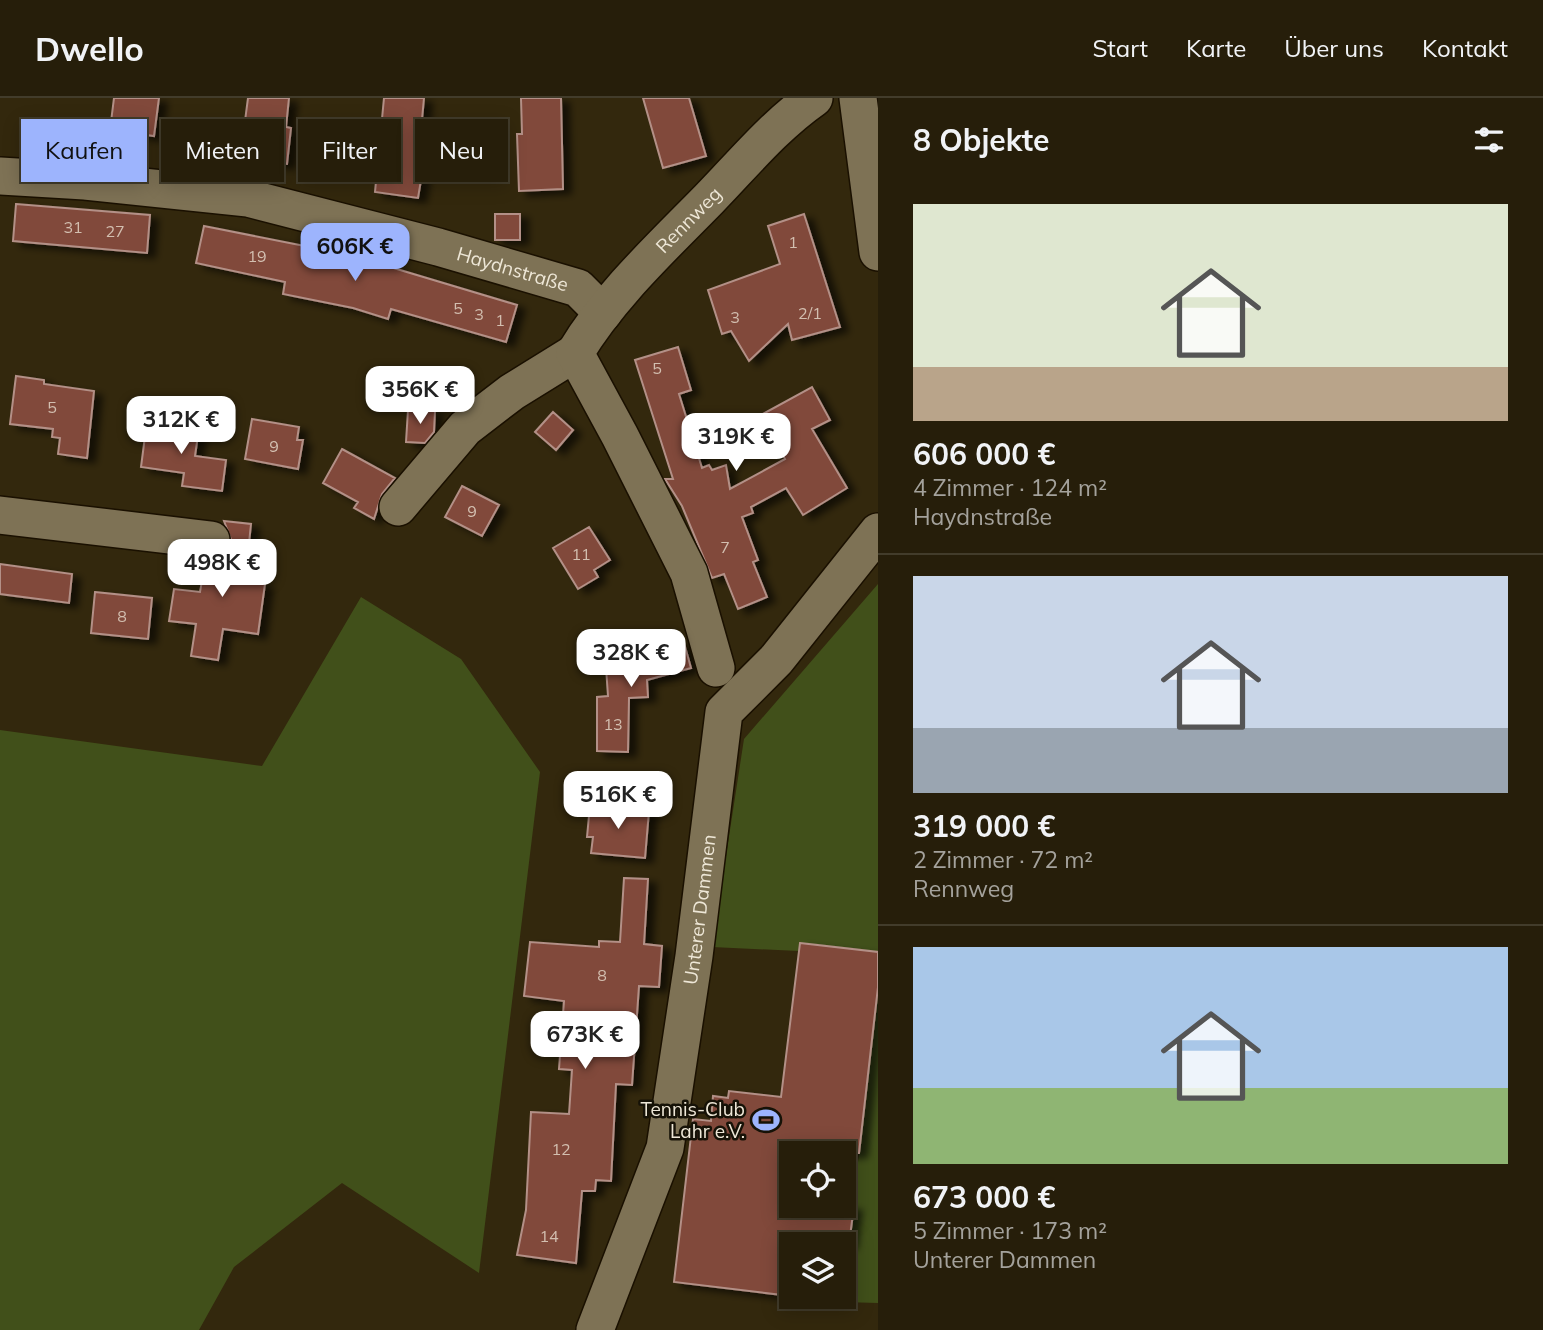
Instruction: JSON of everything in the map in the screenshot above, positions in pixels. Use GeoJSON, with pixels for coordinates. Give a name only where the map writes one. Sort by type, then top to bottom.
{"type":"FeatureCollection","features":[{"type":"Feature","properties":{"kind":"street","name":"Rennweg"},"geometry":{"type":"LineString","coordinates":[[398,507],[466,428],[512,392],[575,354],[603,313],[790,115],[814,98]]}},
{"type":"Feature","properties":{"kind":"street"},"geometry":{"type":"LineString","coordinates":[[858,98],[878,252]]}},
{"type":"Feature","properties":{"kind":"street","name":"Haydnstraße"},"geometry":{"type":"LineString","coordinates":[[0,176],[85,181],[248,198],[438,247],[578,288],[603,313]]}},
{"type":"Feature","properties":{"kind":"street"},"geometry":{"type":"LineString","coordinates":[[575,354],[621,436],[689,573],[716,668]]}},
{"type":"Feature","properties":{"kind":"street"},"geometry":{"type":"LineString","coordinates":[[0,515],[211,540]]}},
{"type":"Feature","properties":{"kind":"street","name":"Unterer Dammen"},"geometry":{"type":"LineString","coordinates":[[595,1330],[665,1148],[694,956],[724,712],[776,660],[878,532]]}},
{"type":"Feature","properties":{"kind":"green space"},"geometry":{"type":"Polygon","coordinates":[[[878,584],[878,952],[799,943],[799,951],[712,947],[744,739],[878,584]]]}},
{"type":"Feature","properties":{"kind":"green space"},"geometry":{"type":"Polygon","coordinates":[[[361,597],[461,659],[540,772],[479,1273],[342,1183],[234,1267],[199,1330],[0,1330],[0,730],[262,766],[361,597]]]}},
{"type":"Feature","properties":{"kind":"green space"},"geometry":{"type":"Polygon","coordinates":[[[878,987],[878,1303],[856,1302],[856,1232],[850,1232],[852,1218],[856,1218],[856,1180],[878,987]]]}},
{"type":"Feature","properties":{"kind":"building"},"geometry":{"type":"Polygon","coordinates":[[[114,98],[159,98],[154,136],[147,135],[147,119],[111,119],[114,98]]]}},
{"type":"Feature","properties":{"kind":"building"},"geometry":{"type":"Polygon","coordinates":[[[248,98],[289,98],[286,127],[291,128],[287,164],[284,164],[284,119],[245,119],[248,98]]]}},
{"type":"Feature","properties":{"kind":"building"},"geometry":{"type":"Polygon","coordinates":[[[384,98],[424,98],[422,119],[415,119],[415,182],[421,182],[418,198],[375,192],[376,182],[401,182],[401,119],[382,119],[384,98]]]}},
{"type":"Feature","properties":{"kind":"building"},"geometry":{"type":"Polygon","coordinates":[[[521,98],[561,98],[563,189],[519,191],[517,134],[522,134],[521,98]]]}},
{"type":"Feature","properties":{"kind":"building"},"geometry":{"type":"Polygon","coordinates":[[[643,98],[689,98],[706,156],[663,168],[643,98]]]}},
{"type":"Feature","properties":{"kind":"building"},"geometry":{"type":"Polygon","coordinates":[[[16,204],[150,215],[147,253],[13,241],[16,204]]]}},
{"type":"Feature","properties":{"kind":"building"},"geometry":{"type":"Polygon","coordinates":[[[495,214],[520,214],[520,240],[495,240],[495,214]]]}},
{"type":"Feature","properties":{"kind":"building"},"geometry":{"type":"Polygon","coordinates":[[[804,214],[840,327],[792,340],[788,324],[749,361],[731,331],[722,334],[708,290],[780,264],[768,226],[804,214]]]}},
{"type":"Feature","properties":{"kind":"building"},"geometry":{"type":"Polygon","coordinates":[[[204,226],[350,255],[517,305],[506,342],[391,309],[388,319],[353,308],[283,294],[285,282],[196,263],[204,226]]]}},
{"type":"Feature","properties":{"kind":"building"},"geometry":{"type":"Polygon","coordinates":[[[678,347],[691,390],[679,394],[702,468],[709,465],[712,470],[726,465],[730,489],[785,459],[761,415],[812,387],[830,420],[812,429],[847,488],[803,515],[786,488],[751,507],[753,513],[742,517],[758,560],[753,562],[767,597],[738,609],[724,574],[712,578],[682,506],[665,479],[673,479],[635,360],[678,347]]]}},
{"type":"Feature","properties":{"kind":"building"},"geometry":{"type":"Polygon","coordinates":[[[16,376],[44,380],[44,384],[94,391],[87,458],[58,454],[60,438],[52,437],[53,429],[10,424],[16,376]]]}},
{"type":"Feature","properties":{"kind":"building"},"geometry":{"type":"Polygon","coordinates":[[[408,410],[435,411],[434,432],[425,443],[406,442],[408,410]]]}},
{"type":"Feature","properties":{"kind":"building"},"geometry":{"type":"Polygon","coordinates":[[[553,412],[573,430],[556,450],[535,432],[553,412]]]}},
{"type":"Feature","properties":{"kind":"building"},"geometry":{"type":"Polygon","coordinates":[[[252,419],[299,427],[297,440],[303,440],[298,469],[245,459],[252,419]]]}},
{"type":"Feature","properties":{"kind":"building"},"geometry":{"type":"Polygon","coordinates":[[[147,421],[199,428],[195,456],[226,460],[222,491],[182,486],[184,473],[141,467],[147,421]]]}},
{"type":"Feature","properties":{"kind":"building"},"geometry":{"type":"Polygon","coordinates":[[[342,449],[395,478],[382,494],[374,519],[354,508],[358,502],[323,483],[342,449]]]}},
{"type":"Feature","properties":{"kind":"building"},"geometry":{"type":"Polygon","coordinates":[[[462,486],[499,505],[482,536],[445,517],[462,486]]]}},
{"type":"Feature","properties":{"kind":"building"},"geometry":{"type":"Polygon","coordinates":[[[224,521],[251,524],[245,581],[265,584],[258,634],[223,629],[218,660],[191,656],[196,624],[169,621],[174,589],[200,592],[203,575],[218,577],[220,559],[228,552],[232,542],[224,521]]]}},
{"type":"Feature","properties":{"kind":"building"},"geometry":{"type":"Polygon","coordinates":[[[589,527],[610,560],[594,570],[598,577],[578,589],[553,548],[589,527]]]}},
{"type":"Feature","properties":{"kind":"building"},"geometry":{"type":"Polygon","coordinates":[[[0,564],[72,574],[69,603],[0,594],[0,564]]]}},
{"type":"Feature","properties":{"kind":"building"},"geometry":{"type":"Polygon","coordinates":[[[95,592],[152,598],[148,639],[91,633],[95,592]]]}},
{"type":"Feature","properties":{"kind":"building"},"geometry":{"type":"Polygon","coordinates":[[[684,643],[691,668],[647,680],[648,697],[629,698],[628,752],[597,751],[597,697],[608,696],[605,653],[657,650],[684,643]]]}},
{"type":"Feature","properties":{"kind":"building"},"geometry":{"type":"Polygon","coordinates":[[[590,805],[649,811],[645,858],[591,853],[593,837],[587,837],[590,805]]]}},
{"type":"Feature","properties":{"kind":"building"},"geometry":{"type":"Polygon","coordinates":[[[624,878],[648,879],[644,944],[662,946],[659,987],[639,986],[632,1085],[616,1084],[611,1181],[596,1180],[595,1191],[582,1191],[576,1263],[517,1255],[526,1210],[531,1112],[569,1114],[572,1070],[559,1069],[564,1001],[524,996],[530,942],[599,947],[599,941],[620,942],[624,878]]]}},
{"type":"Feature","properties":{"kind":"building","name":"Tennis-Club Lahr e.V."},"geometry":{"type":"Polygon","coordinates":[[[800,943],[878,952],[878,987],[859,1153],[856,1153],[856,1141],[779,1141],[779,1218],[852,1218],[851,1232],[779,1232],[779,1295],[674,1282],[693,1119],[711,1121],[713,1096],[728,1098],[729,1091],[781,1097],[800,943]]]}},
{"type":"Feature","properties":{"kind":"place","name":"Tennis-Club Lahr e.V."},"geometry":{"type":"Point","coordinates":[766,1120]}}]}
